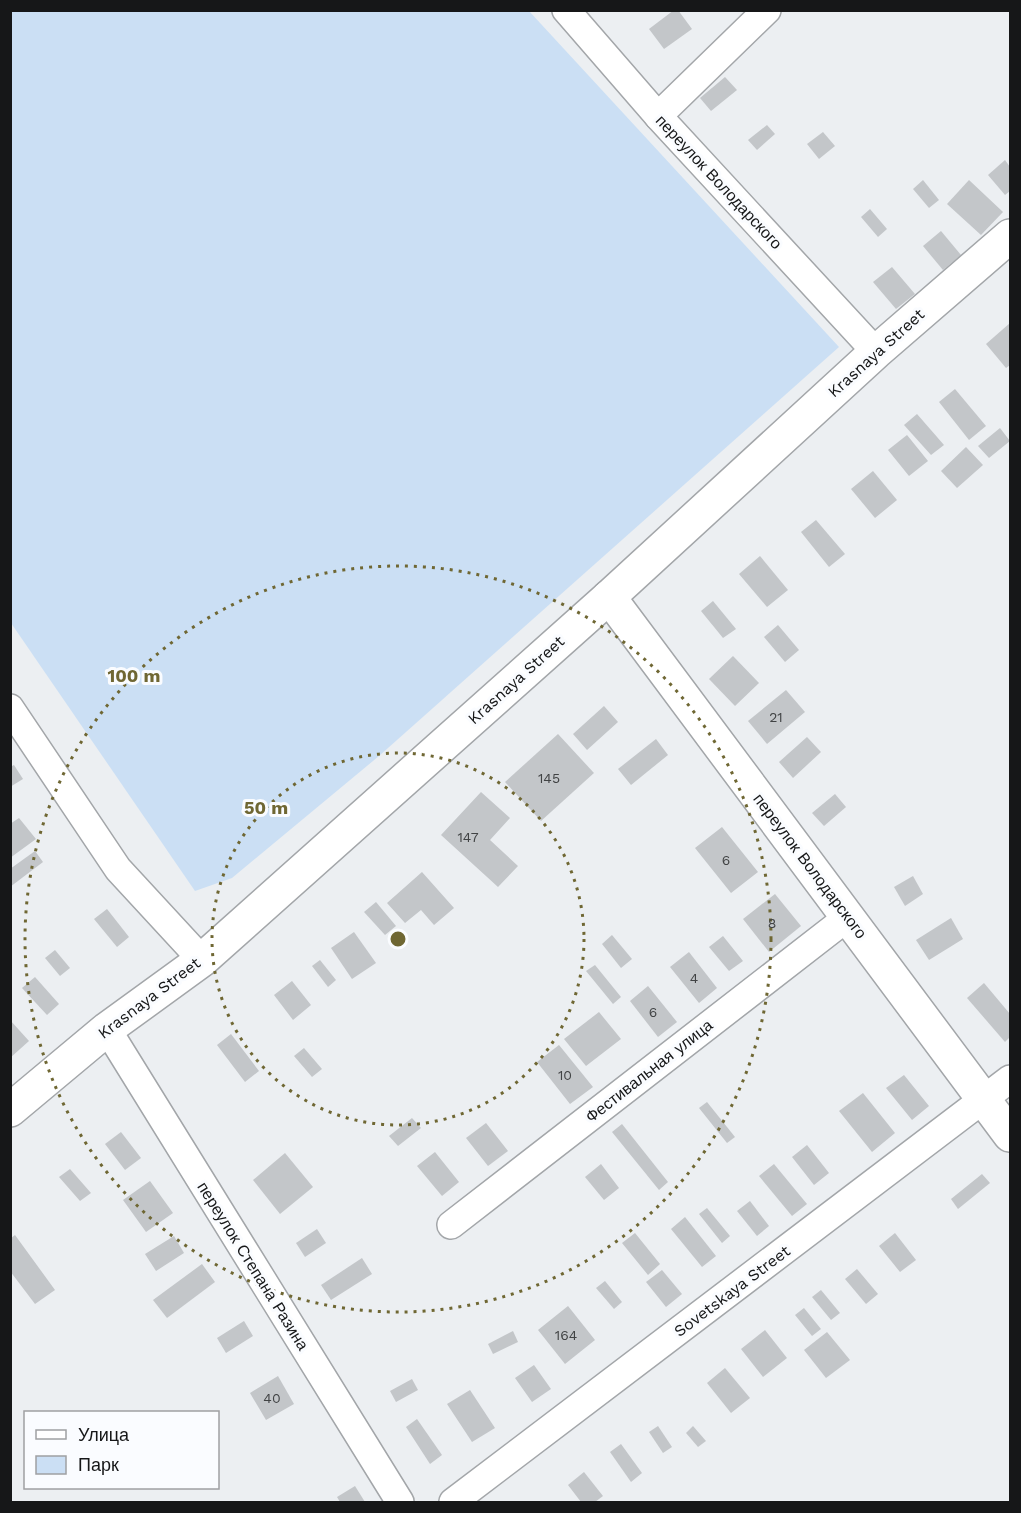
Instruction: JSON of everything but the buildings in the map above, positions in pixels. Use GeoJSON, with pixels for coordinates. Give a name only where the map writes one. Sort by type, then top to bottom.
{"type":"FeatureCollection","features":[{"type":"Feature","properties":{"kind":"street","name":"переулок Володарского"},"geometry":{"type":"LineString","coordinates":[[566,10],[658,116],[876,351]]}},
{"type":"Feature","properties":{"kind":"street"},"geometry":{"type":"LineString","coordinates":[[658,116],[767,10]]}},
{"type":"Feature","properties":{"kind":"street","name":"Krasnaya Street"},"geometry":{"type":"LineString","coordinates":[[10,1110],[106,1029],[202,960],[609,597],[876,351],[1011,236]]}},
{"type":"Feature","properties":{"kind":"street","name":"переулок Володарского"},"geometry":{"type":"LineString","coordinates":[[609,597],[1011,1135]]}},
{"type":"Feature","properties":{"kind":"street"},"geometry":{"type":"LineString","coordinates":[[10,708],[118,869],[202,960]]}},
{"type":"Feature","properties":{"kind":"street","name":"Фестивальная улица"},"geometry":{"type":"LineString","coordinates":[[451,1225],[848,917]]}},
{"type":"Feature","properties":{"kind":"street","name":"переулок Степана Разина"},"geometry":{"type":"LineString","coordinates":[[106,1029],[400,1503]]}},
{"type":"Feature","properties":{"kind":"street","name":"Sovetskaya Street"},"geometry":{"type":"LineString","coordinates":[[453,1503],[1011,1079]]}},
{"type":"Feature","properties":{"kind":"green space"},"geometry":{"type":"Polygon","coordinates":[[[10,11],[529,11],[839,347],[379,756],[232,878],[195,891],[11,623],[10,11]]]}}]}
